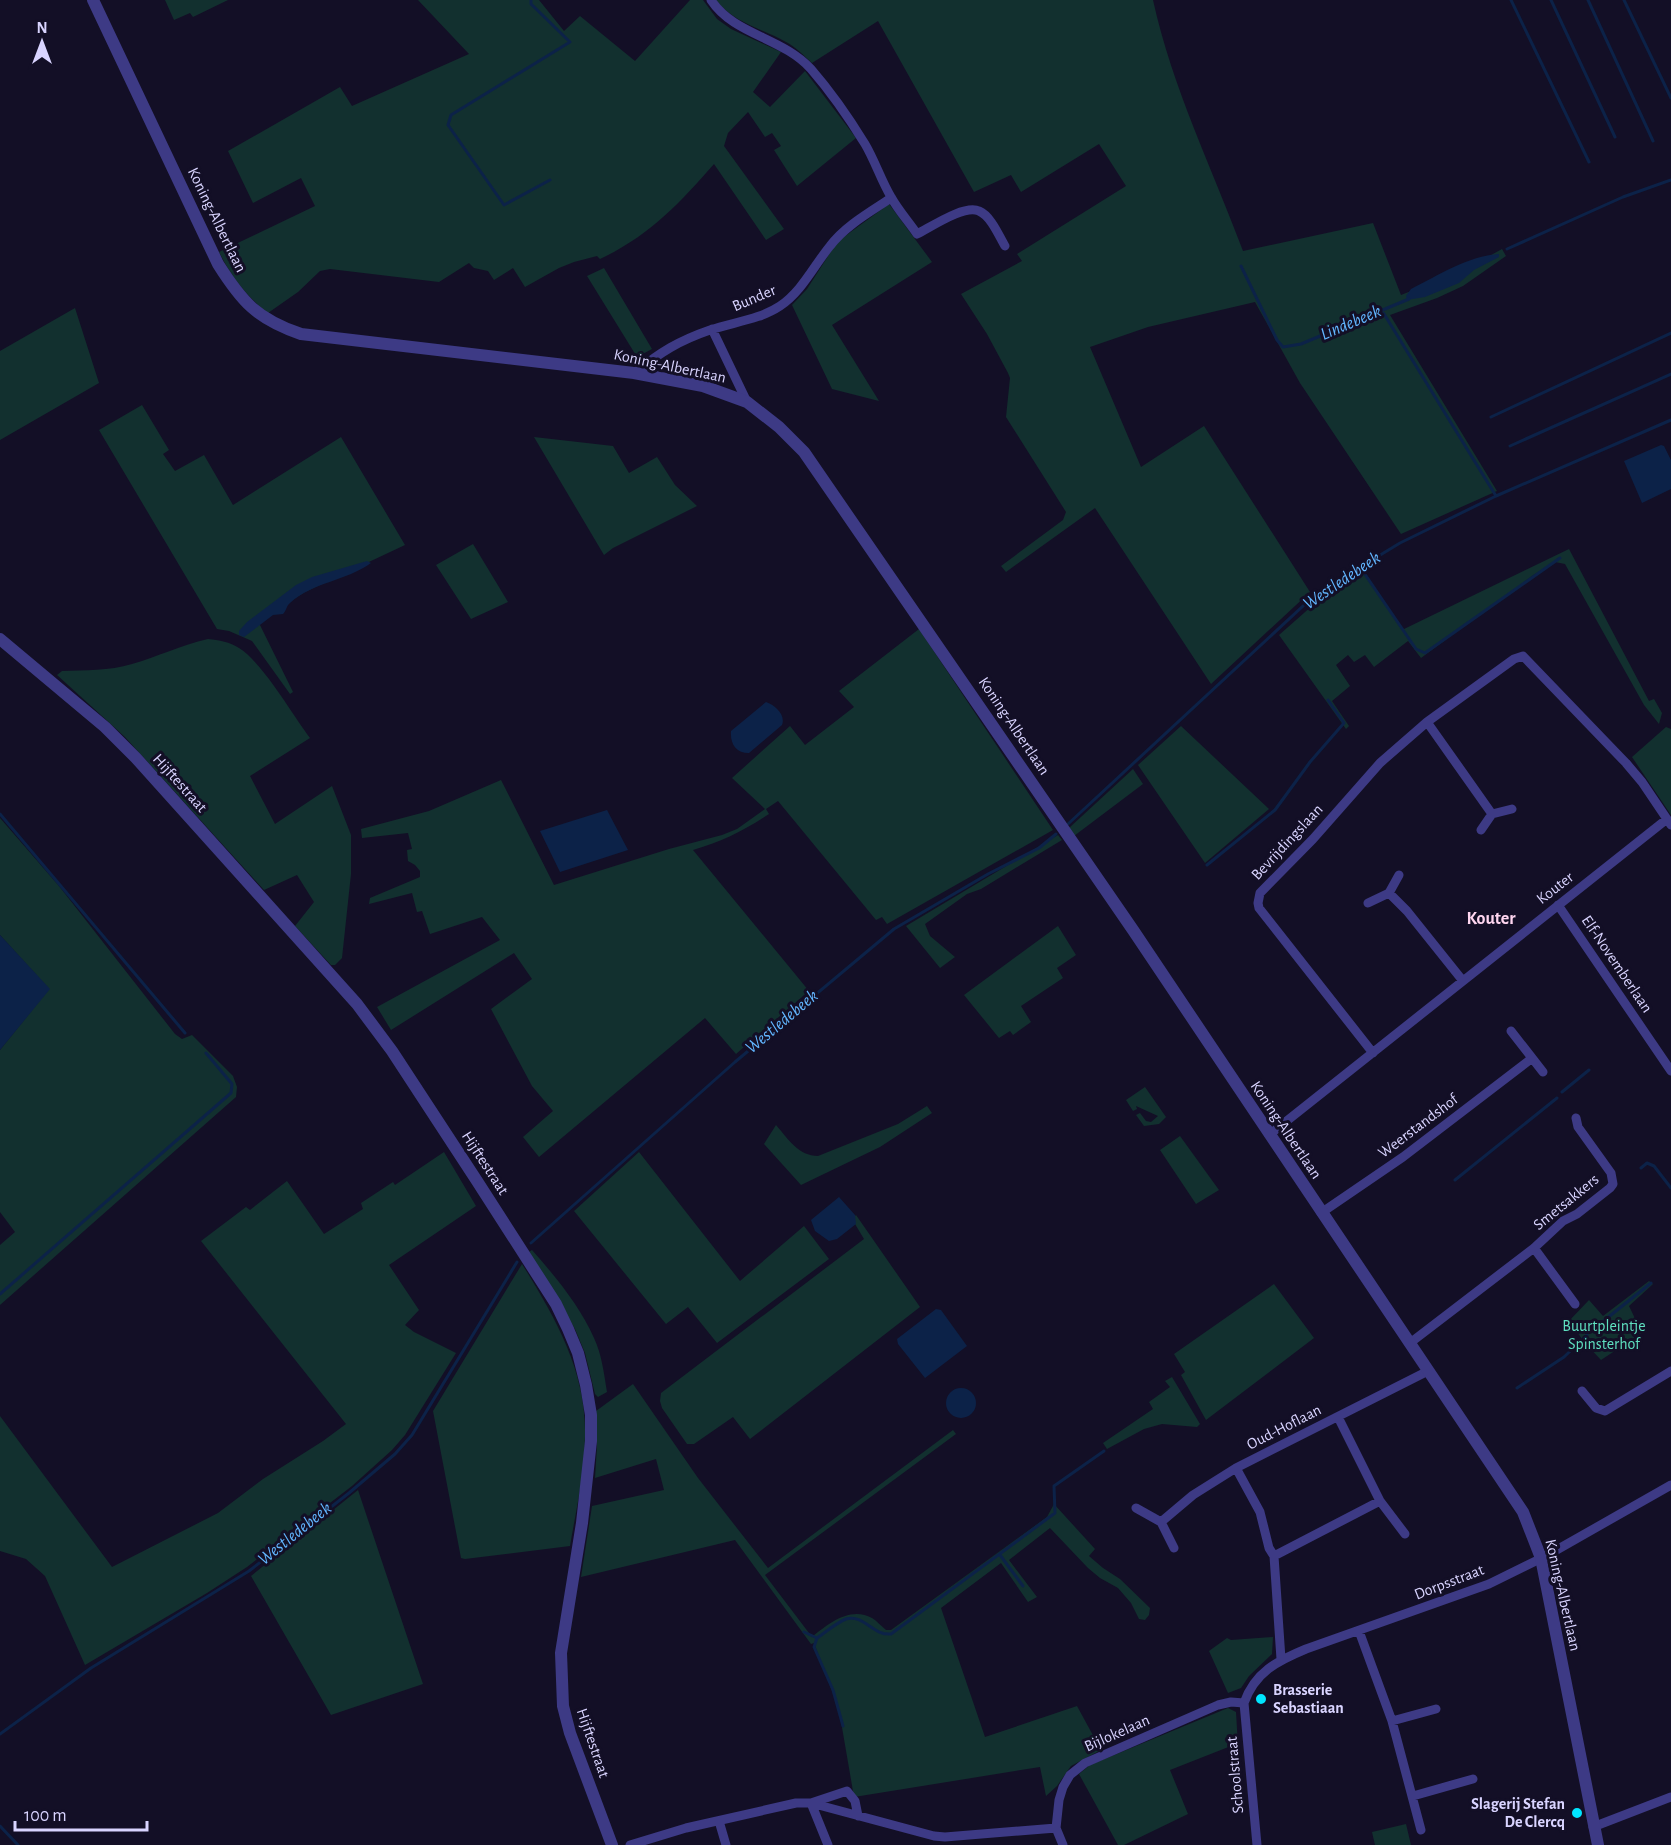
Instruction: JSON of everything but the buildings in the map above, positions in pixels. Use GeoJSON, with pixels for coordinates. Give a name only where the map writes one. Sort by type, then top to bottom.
{"type":"FeatureCollection","features":[{"type":"Feature","properties":{"kind":"street","name":"Koning-Albertlaan"},"geometry":{"type":"LineString","coordinates":[[93,0],[218,264],[235,291],[249,306],[276,326],[301,334],[634,372],[703,386],[747,402],[779,427],[804,452],[1106,890],[1523,1512],[1541,1558],[1598,1845]]}},
{"type":"Feature","properties":{"kind":"street"},"geometry":{"type":"LineString","coordinates":[[711,0],[730,21],[780,45],[796,55],[811,69],[865,144],[891,198],[917,234],[965,209],[978,210],[986,216],[1005,246]]}},
{"type":"Feature","properties":{"kind":"street","name":"Bunder"},"geometry":{"type":"LineString","coordinates":[[634,372],[671,346],[712,329],[777,308],[803,285],[830,246],[846,229],[891,198]]}},
{"type":"Feature","properties":{"kind":"street"},"geometry":{"type":"LineString","coordinates":[[712,329],[747,402]]}},
{"type":"Feature","properties":{"kind":"street","name":"Hijftestraat"},"geometry":{"type":"LineString","coordinates":[[0,639],[105,727],[136,758],[357,1004],[392,1051],[556,1304],[578,1353],[591,1415],[591,1441],[583,1511],[561,1653],[563,1706],[570,1733],[612,1845]]}},
{"type":"Feature","properties":{"kind":"street","name":"Bevrijdingslaan"},"geometry":{"type":"LineString","coordinates":[[1372,1053],[1259,908],[1258,897],[1380,763],[1427,723],[1514,659],[1523,656],[1626,763],[1669,822]]}},
{"type":"Feature","properties":{"kind":"street"},"geometry":{"type":"LineString","coordinates":[[1427,723],[1492,814]]}},
{"type":"Feature","properties":{"kind":"street"},"geometry":{"type":"LineString","coordinates":[[1481,830],[1492,814],[1512,809]]}},
{"type":"Feature","properties":{"kind":"street","name":"Kouter"},"geometry":{"type":"LineString","coordinates":[[1269,1135],[1558,905],[1669,822]]}},
{"type":"Feature","properties":{"kind":"street"},"geometry":{"type":"LineString","coordinates":[[1368,903],[1389,893],[1399,875]]}},
{"type":"Feature","properties":{"kind":"street"},"geometry":{"type":"LineString","coordinates":[[1389,893],[1407,911],[1463,981]]}},
{"type":"Feature","properties":{"kind":"street","name":"Elf-Novemberlaan"},"geometry":{"type":"LineString","coordinates":[[1558,905],[1671,1071]]}},
{"type":"Feature","properties":{"kind":"street"},"geometry":{"type":"LineString","coordinates":[[1511,1031],[1543,1072]]}},
{"type":"Feature","properties":{"kind":"street","name":"Weerstandshof"},"geometry":{"type":"LineString","coordinates":[[1321,1213],[1403,1157],[1531,1059]]}},
{"type":"Feature","properties":{"kind":"street","name":"Smetsakkers"},"geometry":{"type":"LineString","coordinates":[[1410,1343],[1613,1184],[1611,1173],[1578,1127],[1576,1118]]}},
{"type":"Feature","properties":{"kind":"street","name":"Smetsakkers"},"geometry":{"type":"LineString","coordinates":[[1534,1248],[1575,1304]]}},
{"type":"Feature","properties":{"kind":"street","name":"Oud-Hoflaan"},"geometry":{"type":"LineString","coordinates":[[1161,1522],[1193,1495],[1236,1468],[1428,1371]]}},
{"type":"Feature","properties":{"kind":"street"},"geometry":{"type":"LineString","coordinates":[[1582,1391],[1596,1408],[1605,1411],[1671,1371]]}},
{"type":"Feature","properties":{"kind":"street"},"geometry":{"type":"LineString","coordinates":[[1338,1417],[1380,1502],[1405,1534]]}},
{"type":"Feature","properties":{"kind":"street"},"geometry":{"type":"LineString","coordinates":[[1236,1468],[1260,1512],[1269,1548],[1274,1556],[1281,1659]]}},
{"type":"Feature","properties":{"kind":"street","name":"Dorpsstraat"},"geometry":{"type":"LineString","coordinates":[[1244,1703],[1249,1689],[1258,1678],[1281,1659],[1489,1584],[1541,1558],[1671,1485]]}},
{"type":"Feature","properties":{"kind":"street"},"geometry":{"type":"LineString","coordinates":[[1274,1556],[1380,1502]]}},
{"type":"Feature","properties":{"kind":"street"},"geometry":{"type":"LineString","coordinates":[[1136,1508],[1161,1522],[1174,1548]]}},
{"type":"Feature","properties":{"kind":"street"},"geometry":{"type":"LineString","coordinates":[[1359,1631],[1392,1721],[1420,1830]]}},
{"type":"Feature","properties":{"kind":"street","name":"Bijlokelaan"},"geometry":{"type":"LineString","coordinates":[[1056,1828],[1063,1786],[1070,1775],[1085,1763],[1218,1705],[1231,1702],[1244,1703]]}},
{"type":"Feature","properties":{"kind":"street","name":"Schoolstraat"},"geometry":{"type":"LineString","coordinates":[[1244,1703],[1257,1845]]}},
{"type":"Feature","properties":{"kind":"street"},"geometry":{"type":"LineString","coordinates":[[1392,1721],[1436,1709]]}},
{"type":"Feature","properties":{"kind":"street"},"geometry":{"type":"LineString","coordinates":[[1413,1796],[1473,1779]]}},
{"type":"Feature","properties":{"kind":"street"},"geometry":{"type":"LineString","coordinates":[[811,1803],[847,1791],[855,1801],[858,1816]]}},
{"type":"Feature","properties":{"kind":"street"},"geometry":{"type":"LineString","coordinates":[[1593,1827],[1671,1797]]}},
{"type":"Feature","properties":{"kind":"street"},"geometry":{"type":"LineString","coordinates":[[630,1845],[686,1828],[796,1803],[811,1803],[935,1840],[945,1837],[1056,1828],[1063,1845]]}},
{"type":"Feature","properties":{"kind":"street"},"geometry":{"type":"LineString","coordinates":[[811,1803],[828,1845]]}},
{"type":"Feature","properties":{"kind":"street"},"geometry":{"type":"LineString","coordinates":[[719,1821],[726,1845]]}},
{"type":"Feature","properties":{"kind":"green space"},"geometry":{"type":"Polygon","coordinates":[[[165,0],[228,0],[193,17],[190,13],[174,20],[165,0]]]}},
{"type":"Feature","properties":{"kind":"green space"},"geometry":{"type":"Polygon","coordinates":[[[418,0],[539,0],[564,31],[580,16],[635,61],[690,0],[703,0],[717,19],[731,29],[781,52],[753,92],[770,107],[805,71],[856,138],[797,186],[774,150],[781,146],[772,133],[765,137],[748,112],[728,133],[724,146],[784,229],[766,240],[714,164],[675,206],[634,240],[600,259],[597,256],[559,268],[525,287],[513,268],[494,280],[488,271],[474,268],[469,263],[439,282],[330,269],[320,271],[298,292],[268,313],[240,285],[219,252],[315,206],[301,178],[253,203],[228,151],[340,87],[352,106],[469,54],[418,0]]]}},
{"type":"Feature","properties":{"kind":"green space"},"geometry":{"type":"Polygon","coordinates":[[[716,0],[1153,0],[1182,96],[1243,251],[1373,223],[1401,295],[1464,270],[1502,249],[1506,256],[1463,286],[1390,315],[1497,491],[1401,534],[1300,383],[1255,302],[1148,327],[1090,347],[1141,467],[1204,426],[1310,592],[1211,684],[1095,508],[1006,572],[1001,566],[1063,520],[1066,512],[1006,417],[1010,378],[987,334],[961,294],[1022,261],[1017,254],[1126,186],[1099,144],[1021,192],[1011,175],[974,192],[878,21],[812,63],[790,44],[731,14],[716,0]]]}},
{"type":"Feature","properties":{"kind":"green space"},"geometry":{"type":"Polygon","coordinates":[[[889,204],[932,262],[832,325],[879,401],[832,389],[792,305],[807,289],[837,242],[889,204]]]}},
{"type":"Feature","properties":{"kind":"green space"},"geometry":{"type":"Polygon","coordinates":[[[604,268],[652,349],[637,357],[587,276],[604,268]]]}},
{"type":"Feature","properties":{"kind":"green space"},"geometry":{"type":"Polygon","coordinates":[[[75,308],[99,383],[0,440],[0,351],[75,308]]]}},
{"type":"Feature","properties":{"kind":"green space"},"geometry":{"type":"Polygon","coordinates":[[[142,405],[169,450],[163,454],[175,471],[204,455],[233,505],[341,437],[405,545],[305,592],[258,621],[293,692],[290,694],[252,641],[229,631],[217,629],[99,430],[142,405]]]}},
{"type":"Feature","properties":{"kind":"green space"},"geometry":{"type":"Polygon","coordinates":[[[534,437],[613,446],[629,473],[657,457],[675,485],[697,506],[613,548],[604,555],[534,437]]]}},
{"type":"Feature","properties":{"kind":"green space"},"geometry":{"type":"Polygon","coordinates":[[[473,544],[508,602],[471,619],[436,565],[473,544]]]}},
{"type":"Feature","properties":{"kind":"green space"},"geometry":{"type":"Polygon","coordinates":[[[1569,549],[1649,701],[1654,699],[1662,713],[1659,724],[1644,705],[1565,564],[1555,562],[1535,574],[1421,658],[1408,641],[1374,667],[1365,655],[1354,662],[1348,655],[1336,665],[1350,686],[1332,701],[1349,726],[1346,729],[1279,635],[1321,598],[1363,569],[1402,630],[1569,549]]]}},
{"type":"Feature","properties":{"kind":"green space"},"geometry":{"type":"Polygon","coordinates":[[[919,629],[1053,830],[887,924],[882,917],[876,920],[778,801],[766,809],[769,814],[750,826],[693,850],[809,991],[736,1054],[705,1018],[539,1157],[523,1137],[553,1111],[532,1086],[491,1009],[532,979],[514,953],[391,1030],[377,1007],[500,940],[482,917],[430,934],[422,911],[417,912],[412,893],[369,904],[370,898],[420,877],[420,871],[408,861],[407,850],[412,849],[408,833],[362,838],[361,829],[429,811],[501,780],[554,885],[722,835],[737,829],[765,809],[732,778],[790,726],[805,745],[854,707],[839,691],[919,629]]]}},
{"type":"Feature","properties":{"kind":"green space"},"geometry":{"type":"Polygon","coordinates":[[[208,639],[232,644],[248,655],[267,676],[310,738],[250,776],[275,824],[332,786],[351,835],[351,874],[342,958],[335,965],[331,965],[295,926],[314,902],[297,875],[264,890],[125,737],[57,675],[62,671],[115,668],[208,639]]]}},
{"type":"Feature","properties":{"kind":"green space"},"geometry":{"type":"Polygon","coordinates":[[[1181,726],[1269,809],[1205,863],[1138,765],[1181,726]]]}},
{"type":"Feature","properties":{"kind":"green space"},"geometry":{"type":"Polygon","coordinates":[[[1666,727],[1671,729],[1671,815],[1632,757],[1666,727]]]}},
{"type":"Feature","properties":{"kind":"green space"},"geometry":{"type":"Polygon","coordinates":[[[1133,769],[1143,784],[1074,836],[1069,828],[1133,769]]]}},
{"type":"Feature","properties":{"kind":"green space"},"geometry":{"type":"Polygon","coordinates":[[[0,818],[59,886],[175,1034],[182,1039],[192,1035],[233,1076],[237,1087],[236,1097],[0,1305],[0,1245],[15,1232],[0,1212],[0,1050],[49,989],[0,935],[0,818]]]}},
{"type":"Feature","properties":{"kind":"green space"},"geometry":{"type":"Polygon","coordinates":[[[1058,835],[1062,840],[981,889],[967,894],[925,924],[930,936],[955,957],[940,968],[906,926],[1058,835]]]}},
{"type":"Feature","properties":{"kind":"green space"},"geometry":{"type":"Polygon","coordinates":[[[1058,926],[1076,955],[1057,968],[1063,978],[1021,1006],[1031,1022],[1013,1035],[1010,1031],[999,1038],[964,995],[1058,926]]]}},
{"type":"Feature","properties":{"kind":"green space"},"geometry":{"type":"Polygon","coordinates":[[[1145,1087],[1166,1117],[1159,1124],[1144,1126],[1136,1115],[1140,1113],[1146,1121],[1151,1122],[1158,1116],[1136,1106],[1137,1109],[1133,1111],[1126,1100],[1145,1087]]]}},
{"type":"Feature","properties":{"kind":"green space"},"geometry":{"type":"Polygon","coordinates":[[[927,1106],[932,1113],[880,1147],[801,1185],[764,1144],[776,1125],[800,1150],[818,1156],[898,1124],[927,1106]]]}},
{"type":"Feature","properties":{"kind":"green space"},"geometry":{"type":"Polygon","coordinates":[[[1180,1136],[1219,1190],[1196,1204],[1160,1150],[1180,1136]]]}},
{"type":"Feature","properties":{"kind":"green space"},"geometry":{"type":"Polygon","coordinates":[[[444,1152],[476,1206],[389,1265],[419,1310],[405,1325],[414,1332],[456,1353],[405,1435],[352,1486],[247,1567],[85,1665],[45,1576],[26,1559],[0,1551],[0,1416],[112,1567],[218,1513],[263,1479],[346,1424],[201,1241],[246,1207],[250,1210],[287,1181],[324,1234],[363,1209],[361,1203],[393,1182],[395,1185],[444,1152]]]}},
{"type":"Feature","properties":{"kind":"green space"},"geometry":{"type":"Polygon","coordinates":[[[639,1152],[740,1281],[804,1226],[829,1259],[717,1343],[688,1307],[666,1324],[574,1211],[639,1152]]]}},
{"type":"Feature","properties":{"kind":"green space"},"geometry":{"type":"Polygon","coordinates":[[[856,1215],[920,1307],[750,1439],[733,1417],[694,1444],[687,1444],[662,1408],[661,1393],[864,1239],[852,1219],[856,1215]]]}},
{"type":"Feature","properties":{"kind":"green space"},"geometry":{"type":"Polygon","coordinates":[[[532,1250],[574,1303],[597,1344],[607,1392],[598,1397],[595,1394],[585,1353],[575,1329],[529,1252],[532,1250]]]}},
{"type":"Feature","properties":{"kind":"green space"},"geometry":{"type":"Polygon","coordinates":[[[522,1264],[567,1346],[581,1390],[585,1451],[570,1546],[465,1559],[461,1558],[433,1411],[522,1264]]]}},
{"type":"Feature","properties":{"kind":"green space","name":"Buurtpleintje Spinsterhof"},"geometry":{"type":"Polygon","coordinates":[[[1649,1281],[1653,1284],[1629,1306],[1642,1333],[1601,1360],[1569,1321],[1589,1300],[1603,1316],[1649,1281]]]}},
{"type":"Feature","properties":{"kind":"green space"},"geometry":{"type":"Polygon","coordinates":[[[1274,1284],[1314,1338],[1206,1420],[1181,1375],[1185,1372],[1174,1354],[1274,1284]]]}},
{"type":"Feature","properties":{"kind":"green space"},"geometry":{"type":"Polygon","coordinates":[[[1172,1377],[1200,1424],[1197,1427],[1162,1424],[1144,1429],[1107,1449],[1103,1443],[1153,1409],[1149,1402],[1170,1387],[1165,1381],[1172,1377]]]}},
{"type":"Feature","properties":{"kind":"green space"},"geometry":{"type":"Polygon","coordinates":[[[633,1384],[698,1478],[768,1568],[953,1430],[956,1434],[765,1575],[812,1637],[840,1618],[856,1614],[872,1618],[886,1630],[891,1630],[1047,1517],[1054,1504],[1095,1549],[1089,1556],[1120,1579],[1150,1608],[1145,1620],[1139,1619],[1131,1603],[1118,1588],[1088,1568],[1050,1528],[1009,1560],[1037,1597],[1028,1602],[1001,1563],[941,1608],[985,1737],[1077,1706],[1101,1750],[1071,1766],[1057,1786],[1046,1796],[1040,1767],[854,1797],[839,1710],[814,1643],[811,1644],[735,1540],[581,1577],[592,1506],[664,1490],[656,1459],[595,1478],[596,1411],[633,1384]]]}},
{"type":"Feature","properties":{"kind":"green space"},"geometry":{"type":"Polygon","coordinates":[[[358,1490],[423,1684],[331,1715],[251,1576],[358,1490]]]}},
{"type":"Feature","properties":{"kind":"green space"},"geometry":{"type":"Polygon","coordinates":[[[1273,1637],[1272,1654],[1249,1676],[1241,1688],[1228,1693],[1209,1651],[1227,1638],[1231,1640],[1273,1637]]]}},
{"type":"Feature","properties":{"kind":"green space"},"geometry":{"type":"Polygon","coordinates":[[[1228,1708],[1236,1712],[1238,1746],[1231,1746],[1170,1770],[1188,1814],[1124,1845],[1118,1845],[1079,1774],[1090,1765],[1228,1708]]]}},
{"type":"Feature","properties":{"kind":"green space"},"geometry":{"type":"Polygon","coordinates":[[[1406,1824],[1411,1845],[1375,1845],[1372,1832],[1406,1824]]]}},
{"type":"Feature","properties":{"kind":"water"},"geometry":{"type":"Polygon","coordinates":[[[1499,254],[1499,257],[1474,270],[1459,283],[1425,297],[1407,300],[1406,296],[1411,289],[1443,272],[1476,258],[1499,254]]]}},
{"type":"Feature","properties":{"kind":"water"},"geometry":{"type":"Polygon","coordinates":[[[1661,445],[1664,446],[1671,460],[1671,489],[1642,503],[1624,461],[1661,445]]]}},
{"type":"Feature","properties":{"kind":"water"},"geometry":{"type":"Polygon","coordinates":[[[367,561],[371,563],[351,574],[309,590],[289,604],[283,614],[273,615],[244,637],[239,635],[239,631],[247,622],[296,585],[312,577],[367,561]]]}},
{"type":"Feature","properties":{"kind":"water"},"geometry":{"type":"Polygon","coordinates":[[[766,702],[779,711],[783,721],[782,725],[749,753],[737,749],[733,744],[731,731],[766,702]]]}},
{"type":"Feature","properties":{"kind":"water"},"geometry":{"type":"Polygon","coordinates":[[[607,810],[628,850],[560,872],[540,831],[607,810]]]}},
{"type":"Feature","properties":{"kind":"water"},"geometry":{"type":"Polygon","coordinates":[[[0,935],[50,989],[0,1050],[0,935]]]}},
{"type":"Feature","properties":{"kind":"water"},"geometry":{"type":"Polygon","coordinates":[[[839,1197],[855,1215],[856,1224],[837,1239],[829,1241],[815,1231],[811,1220],[839,1197]]]}},
{"type":"Feature","properties":{"kind":"water"},"geometry":{"type":"Polygon","coordinates":[[[936,1309],[941,1310],[967,1346],[925,1378],[898,1344],[897,1339],[936,1309]]]}},
{"type":"Feature","properties":{"kind":"water"},"geometry":{"type":"Polygon","coordinates":[[[961,1388],[967,1389],[975,1397],[975,1409],[967,1417],[961,1418],[955,1417],[947,1409],[946,1403],[947,1397],[955,1389],[961,1388]]]}},
{"type":"Feature","properties":{"kind":"waterway"},"geometry":{"type":"LineString","coordinates":[[531,0],[531,4],[570,42],[451,115],[448,125],[504,205],[550,180]]}},
{"type":"Feature","properties":{"kind":"waterway"},"geometry":{"type":"LineString","coordinates":[[1511,0],[1589,162]]}},
{"type":"Feature","properties":{"kind":"waterway"},"geometry":{"type":"LineString","coordinates":[[1551,0],[1615,137]]}},
{"type":"Feature","properties":{"kind":"waterway"},"geometry":{"type":"LineString","coordinates":[[1588,0],[1653,141]]}},
{"type":"Feature","properties":{"kind":"waterway"},"geometry":{"type":"LineString","coordinates":[[1624,0],[1671,98]]}},
{"type":"Feature","properties":{"kind":"waterway","name":"Lindebeek"},"geometry":{"type":"LineString","coordinates":[[1507,249],[1623,197],[1671,180]]}},
{"type":"Feature","properties":{"kind":"waterway","name":"Lindebeek"},"geometry":{"type":"LineString","coordinates":[[1241,266],[1277,340],[1283,347],[1301,344],[1409,299]]}},
{"type":"Feature","properties":{"kind":"waterway"},"geometry":{"type":"LineString","coordinates":[[1381,309],[1496,496]]}},
{"type":"Feature","properties":{"kind":"waterway"},"geometry":{"type":"LineString","coordinates":[[1491,417],[1671,333]]}},
{"type":"Feature","properties":{"kind":"waterway"},"geometry":{"type":"LineString","coordinates":[[1510,446],[1671,374]]}},
{"type":"Feature","properties":{"kind":"waterway","name":"Westledebeek"},"geometry":{"type":"LineString","coordinates":[[1068,824],[1316,594],[1400,543],[1496,496],[1671,420]]}},
{"type":"Feature","properties":{"kind":"waterway"},"geometry":{"type":"LineString","coordinates":[[1360,567],[1416,649],[1425,653],[1560,558]]}},
{"type":"Feature","properties":{"kind":"waterway"},"geometry":{"type":"LineString","coordinates":[[1207,865],[1275,810],[1310,762],[1344,723],[1328,700]]}},
{"type":"Feature","properties":{"kind":"waterway"},"geometry":{"type":"LineString","coordinates":[[0,814],[185,1033]]}},
{"type":"Feature","properties":{"kind":"waterway","name":"Westledebeek"},"geometry":{"type":"LineString","coordinates":[[531,1243],[735,1062],[894,929],[988,874],[1039,848],[1056,834]]}},
{"type":"Feature","properties":{"kind":"waterway"},"geometry":{"type":"LineString","coordinates":[[0,1294],[231,1093],[232,1084],[206,1053]]}},
{"type":"Feature","properties":{"kind":"waterway"},"geometry":{"type":"LineString","coordinates":[[1562,1092],[1589,1070]]}},
{"type":"Feature","properties":{"kind":"waterway"},"geometry":{"type":"LineString","coordinates":[[1455,1180],[1557,1098]]}},
{"type":"Feature","properties":{"kind":"waterway"},"geometry":{"type":"LineString","coordinates":[[1641,1168],[1647,1163],[1654,1166],[1671,1188]]}},
{"type":"Feature","properties":{"kind":"waterway","name":"Westledebeek"},"geometry":{"type":"LineString","coordinates":[[0,1734],[91,1668],[249,1571],[395,1454],[412,1435],[517,1262]]}},
{"type":"Feature","properties":{"kind":"waterway"},"geometry":{"type":"LineString","coordinates":[[1596,1327],[1651,1283]]}},
{"type":"Feature","properties":{"kind":"waterway"},"geometry":{"type":"LineString","coordinates":[[1517,1388],[1564,1357],[1587,1335]]}},
{"type":"Feature","properties":{"kind":"waterway"},"geometry":{"type":"LineString","coordinates":[[843,1726],[833,1690],[814,1647],[817,1638],[835,1625],[852,1618],[879,1632],[891,1634],[1055,1513],[1054,1486],[1104,1451]]}},
{"type":"Feature","properties":{"kind":"waterway"},"geometry":{"type":"LineString","coordinates":[[1000,1555],[1023,1586]]}},
{"type":"Feature","properties":{"kind":"waterway"},"geometry":{"type":"LineString","coordinates":[[804,1632],[817,1638]]}},
{"type":"Feature","properties":{"kind":"waterway"},"geometry":{"type":"LineString","coordinates":[[0,1826],[18,1845]]}},
{"type":"Feature","properties":{"kind":"place","name":"Brasserie Sebastiaan"},"geometry":{"type":"Point","coordinates":[1261,1699]}},
{"type":"Feature","properties":{"kind":"place","name":"Slagerij Stefan De Clercq"},"geometry":{"type":"Point","coordinates":[1577,1813]}},
{"type":"Feature","properties":{"kind":"district","name":"Kouter"},"geometry":{"type":"Point","coordinates":[1491,919]}}]}
